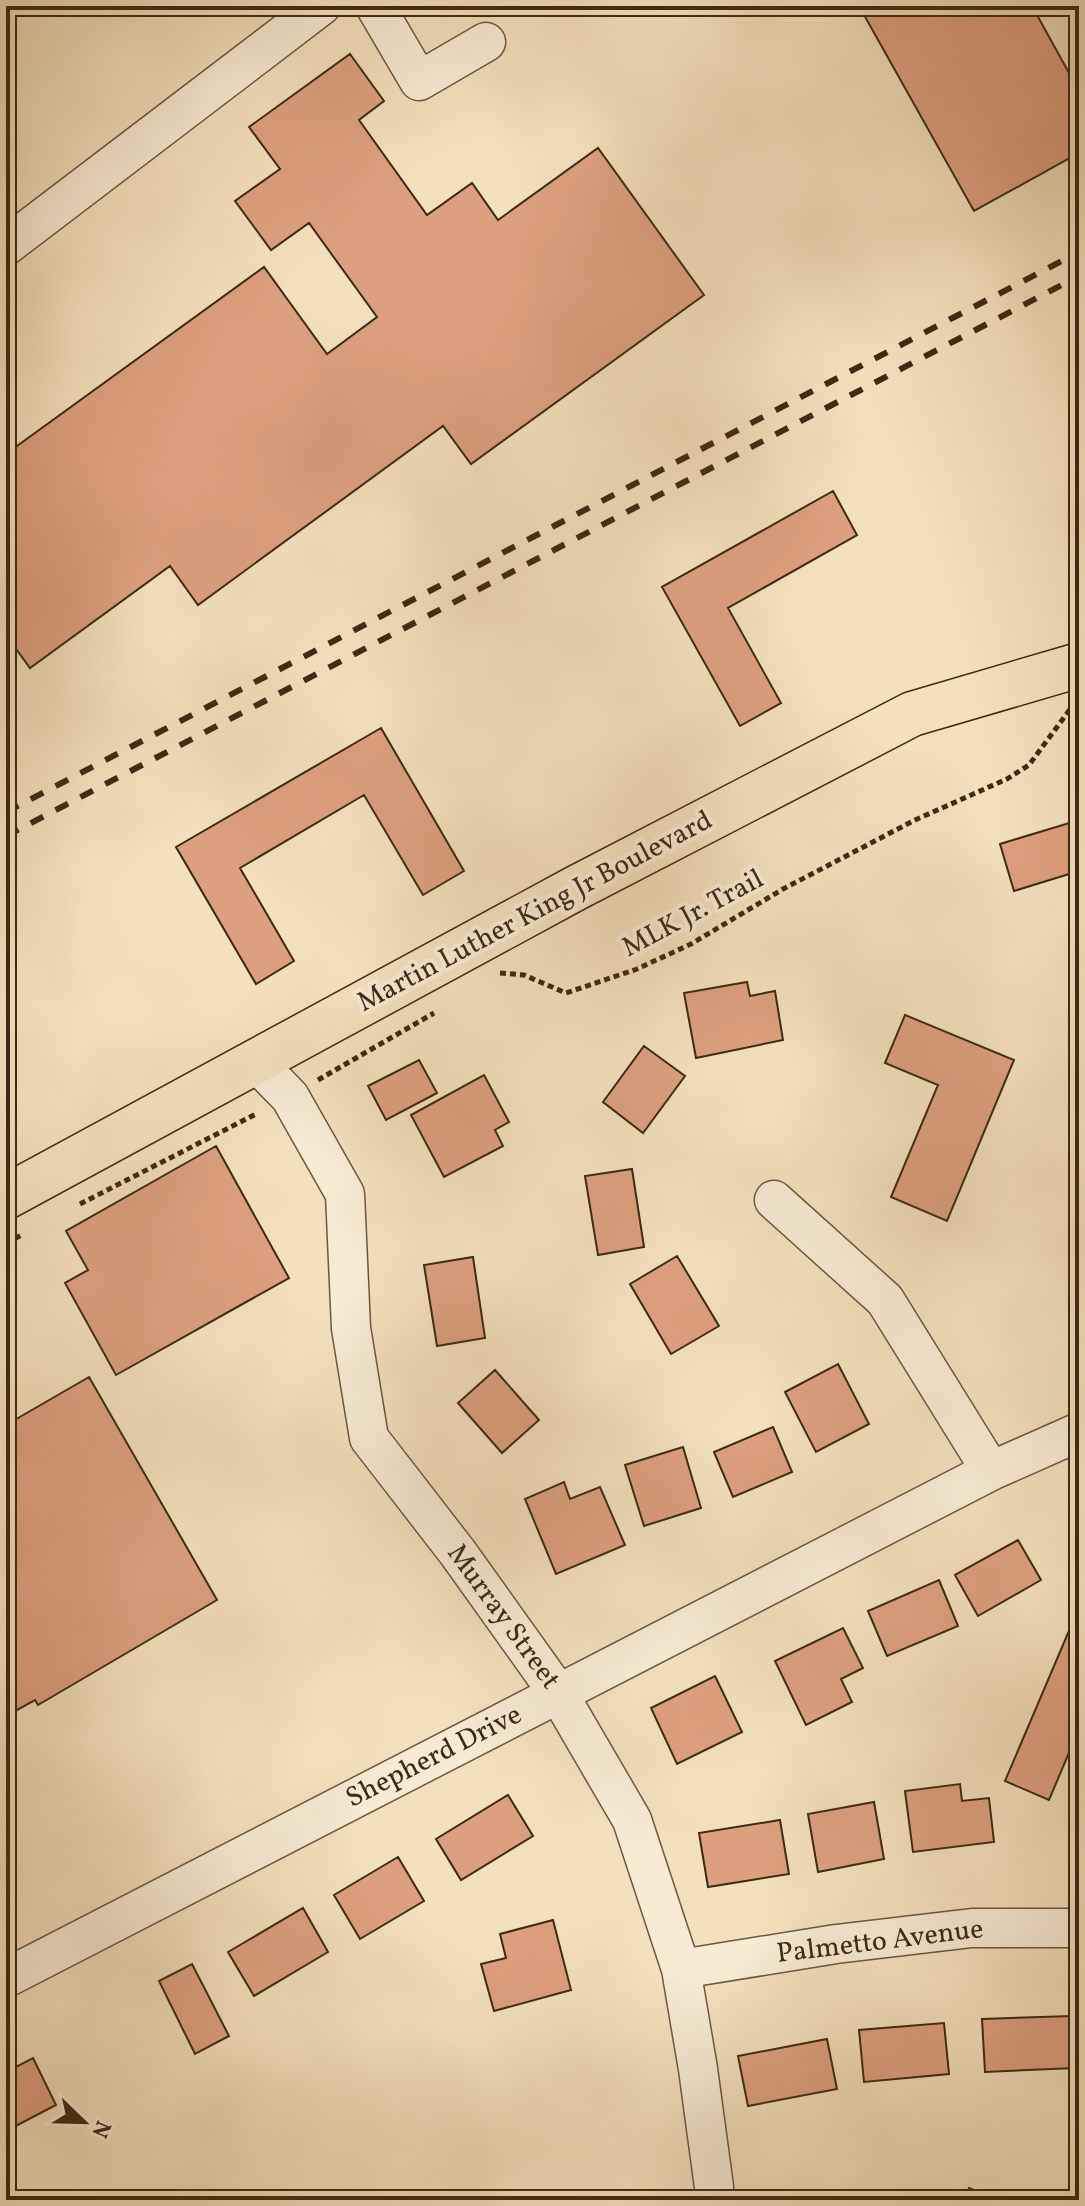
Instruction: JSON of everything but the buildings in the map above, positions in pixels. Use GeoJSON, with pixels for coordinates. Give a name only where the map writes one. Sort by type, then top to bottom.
{"type":"FeatureCollection","features":[{"type":"Feature","properties":{"kind":"main road","name":"Martin Luther King Jr Boulevard"},"geometry":{"type":"LineString","coordinates":[[15,1200],[255,1061],[576,888],[912,714],[1079,665]]}},
{"type":"Feature","properties":{"kind":"street"},"geometry":{"type":"LineString","coordinates":[[6,246],[321,6]]}},
{"type":"Feature","properties":{"kind":"street"},"geometry":{"type":"LineString","coordinates":[[375,6],[419,81],[486,42]]}},
{"type":"Feature","properties":{"kind":"street","name":"Murray Street"},"geometry":{"type":"LineString","coordinates":[[255,1061],[290,1097],[345,1194],[351,1328],[369,1438],[458,1553],[558,1693],[632,1820],[681,1969],[698,2069],[714,2200]]}},
{"type":"Feature","properties":{"kind":"street"},"geometry":{"type":"LineString","coordinates":[[774,1200],[885,1300],[991,1471]]}},
{"type":"Feature","properties":{"kind":"street","name":"Shepherd Drive"},"geometry":{"type":"LineString","coordinates":[[6,1978],[991,1471],[1079,1432]]}},
{"type":"Feature","properties":{"kind":"street","name":"Palmetto Avenue"},"geometry":{"type":"LineString","coordinates":[[681,1969],[836,1944],[972,1928],[1079,1928]]}},
{"type":"Feature","properties":{"kind":"path","name":"MLK Jr. Trail"},"geometry":{"type":"LineString","coordinates":[[489,980],[501,973],[524,975],[566,993],[637,969],[691,944],[783,889],[888,833],[1007,779],[1029,765],[1068,710],[1079,704]]}},
{"type":"Feature","properties":{"kind":"path"},"geometry":{"type":"LineString","coordinates":[[77,1206],[290,1097],[441,1008]]}},
{"type":"Feature","properties":{"kind":"path"},"geometry":{"type":"LineString","coordinates":[[6,1243],[15,1200]]}},
{"type":"Feature","properties":{"kind":"railway"},"geometry":{"type":"LineString","coordinates":[[6,812],[1079,252]]}},
{"type":"Feature","properties":{"kind":"railway"},"geometry":{"type":"LineString","coordinates":[[6,836],[1079,276]]}}]}
